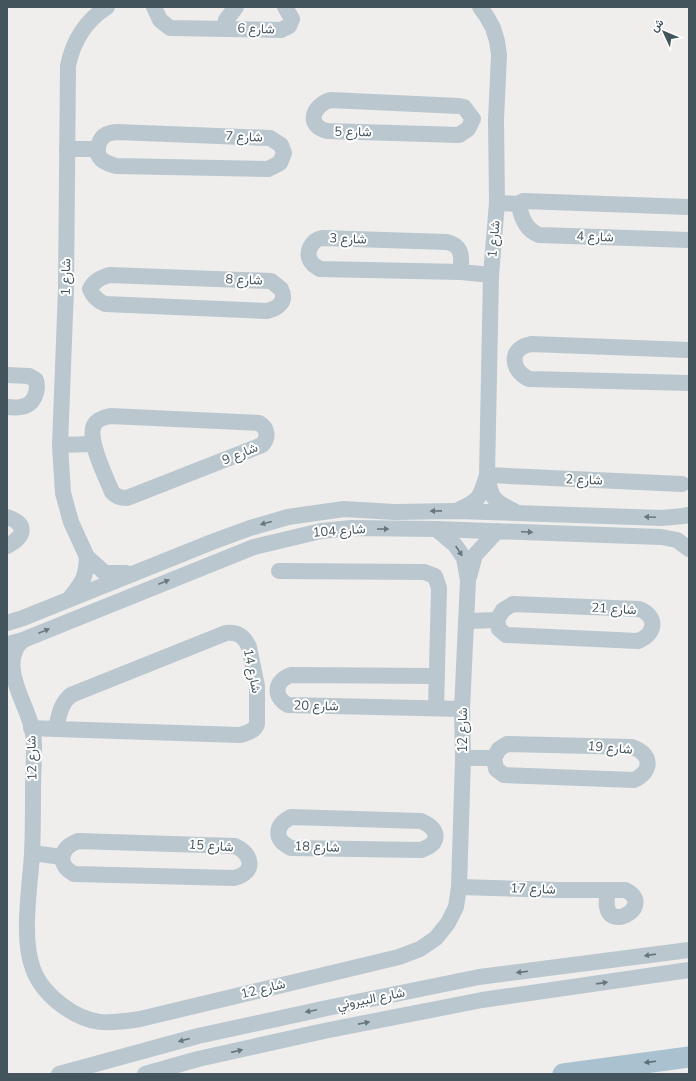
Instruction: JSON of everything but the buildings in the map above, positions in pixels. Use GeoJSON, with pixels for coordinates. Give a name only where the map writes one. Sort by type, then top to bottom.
{"type":"FeatureCollection","features":[{"type":"Feature","properties":{"kind":"main road"},"geometry":{"type":"LineString","coordinates":[[563,1074],[689,1057]]}},
{"type":"Feature","properties":{"kind":"street","name":"شارع 1"},"geometry":{"type":"LineString","coordinates":[[107,7],[94,17],[81,31],[73,47],[68,66],[66,289],[60,445],[63,493],[71,522],[87,557],[105,573],[133,573]]}},
{"type":"Feature","properties":{"kind":"street","name":"شارع 6"},"geometry":{"type":"LineString","coordinates":[[154,7],[160,20],[170,28],[281,30],[289,26],[292,19],[285,7]]}},
{"type":"Feature","properties":{"kind":"street","name":"شارع 6"},"geometry":{"type":"LineString","coordinates":[[224,28],[226,20],[236,7]]}},
{"type":"Feature","properties":{"kind":"street","name":"شارع 1"},"geometry":{"type":"LineString","coordinates":[[480,7],[487,16],[493,28],[499,54],[496,120],[497,203],[491,275],[487,475],[490,491],[498,503],[517,512]]}},
{"type":"Feature","properties":{"kind":"street","name":"شارع 5"},"geometry":{"type":"LineString","coordinates":[[330,100],[459,106],[464,107],[473,119],[468,129],[459,135],[327,132],[318,128],[314,121],[314,117],[318,106],[330,100]]}},
{"type":"Feature","properties":{"kind":"street"},"geometry":{"type":"LineString","coordinates":[[473,119],[496,120]]}},
{"type":"Feature","properties":{"kind":"street","name":"شارع 7"},"geometry":{"type":"LineString","coordinates":[[117,132],[270,138],[281,145],[284,153],[280,163],[268,169],[116,166],[106,163],[99,155],[98,149],[99,142],[107,134],[117,132]]}},
{"type":"Feature","properties":{"kind":"street"},"geometry":{"type":"LineString","coordinates":[[67,148],[98,149]]}},
{"type":"Feature","properties":{"kind":"street"},"geometry":{"type":"LineString","coordinates":[[497,203],[519,204],[523,201],[689,207]]}},
{"type":"Feature","properties":{"kind":"street","name":"شارع 4"},"geometry":{"type":"LineString","coordinates":[[519,204],[523,221],[530,230],[539,235],[689,240]]}},
{"type":"Feature","properties":{"kind":"street","name":"شارع 3"},"geometry":{"type":"LineString","coordinates":[[461,272],[462,254],[456,245],[447,242],[322,238],[314,241],[308,253],[312,264],[320,269],[461,272],[491,275]]}},
{"type":"Feature","properties":{"kind":"street","name":"شارع 8"},"geometry":{"type":"LineString","coordinates":[[109,275],[271,281],[281,289],[284,298],[282,304],[275,309],[267,311],[105,304],[95,299],[90,290],[93,283],[109,275]]}},
{"type":"Feature","properties":{"kind":"street"},"geometry":{"type":"LineString","coordinates":[[66,289],[90,290]]}},
{"type":"Feature","properties":{"kind":"street"},"geometry":{"type":"LineString","coordinates":[[689,350],[531,344],[518,350],[514,359],[516,368],[529,379],[689,383]]}},
{"type":"Feature","properties":{"kind":"street"},"geometry":{"type":"LineString","coordinates":[[490,358],[514,359]]}},
{"type":"Feature","properties":{"kind":"street"},"geometry":{"type":"LineString","coordinates":[[7,375],[29,376],[36,380],[38,386],[35,398],[29,404],[22,407],[7,407]]}},
{"type":"Feature","properties":{"kind":"street","name":"شارع 9"},"geometry":{"type":"LineString","coordinates":[[110,416],[259,423],[264,428],[267,435],[262,446],[127,498],[119,497],[112,492],[93,444],[94,425],[97,421],[110,416]]}},
{"type":"Feature","properties":{"kind":"street"},"geometry":{"type":"LineString","coordinates":[[60,445],[93,444]]}},
{"type":"Feature","properties":{"kind":"street","name":"شارع 1"},"geometry":{"type":"LineString","coordinates":[[456,511],[475,502],[482,491],[487,475]]}},
{"type":"Feature","properties":{"kind":"street","name":"شارع 2"},"geometry":{"type":"LineString","coordinates":[[487,475],[682,484]]}},
{"type":"Feature","properties":{"kind":"street","name":"شارع 104"},"geometry":{"type":"LineString","coordinates":[[7,623],[23,618],[212,542],[250,528],[293,517],[344,509],[394,512],[517,512],[662,518],[689,515]]}},
{"type":"Feature","properties":{"kind":"street"},"geometry":{"type":"LineString","coordinates":[[7,516],[21,525],[22,530],[17,540],[7,546]]}},
{"type":"Feature","properties":{"kind":"street"},"geometry":{"type":"LineString","coordinates":[[293,517],[290,521],[289,527],[294,536]]}},
{"type":"Feature","properties":{"kind":"street","name":"شارع 104"},"geometry":{"type":"LineString","coordinates":[[7,644],[23,640],[254,547],[294,536],[321,531],[351,528],[436,529],[661,537],[677,540],[689,549]]}},
{"type":"Feature","properties":{"kind":"street","name":"شارع 12"},"geometry":{"type":"LineString","coordinates":[[436,529],[455,545],[464,558],[468,580]]}},
{"type":"Feature","properties":{"kind":"street","name":"شارع 12"},"geometry":{"type":"LineString","coordinates":[[23,640],[17,645],[14,654],[11,678],[15,701],[28,714],[34,744],[32,853],[27,928],[29,950],[33,969],[43,987],[58,1002],[75,1015],[94,1022],[107,1023],[140,1019],[399,957],[420,949],[436,938],[448,923],[456,907],[459,886],[463,758],[462,709],[468,580],[475,555],[497,531]]}},
{"type":"Feature","properties":{"kind":"street"},"geometry":{"type":"LineString","coordinates":[[212,542],[220,550],[217,561]]}},
{"type":"Feature","properties":{"kind":"street"},"geometry":{"type":"LineString","coordinates":[[69,599],[83,582],[87,557]]}},
{"type":"Feature","properties":{"kind":"street"},"geometry":{"type":"LineString","coordinates":[[279,571],[424,572],[435,576],[439,588],[436,708]]}},
{"type":"Feature","properties":{"kind":"street","name":"شارع 21"},"geometry":{"type":"LineString","coordinates":[[513,604],[639,609],[648,614],[652,625],[649,635],[638,641],[506,635],[499,629],[497,620],[503,610],[513,604]]}},
{"type":"Feature","properties":{"kind":"street"},"geometry":{"type":"LineString","coordinates":[[466,621],[497,620]]}},
{"type":"Feature","properties":{"kind":"street","name":"شارع 14"},"geometry":{"type":"LineString","coordinates":[[32,728],[56,729],[240,735],[246,734],[254,729],[257,724],[257,686],[249,647],[240,634],[226,633],[71,695],[65,700],[60,710],[56,729]]}},
{"type":"Feature","properties":{"kind":"street","name":"شارع 20"},"geometry":{"type":"LineString","coordinates":[[437,676],[291,675],[282,680],[277,689],[279,698],[282,702],[288,705],[462,709]]}},
{"type":"Feature","properties":{"kind":"street","name":"شارع 19"},"geometry":{"type":"LineString","coordinates":[[507,744],[624,747],[637,749],[646,756],[648,763],[647,768],[640,778],[634,780],[618,780],[504,775],[496,769],[494,758],[499,749],[507,744]]}},
{"type":"Feature","properties":{"kind":"street"},"geometry":{"type":"LineString","coordinates":[[463,758],[494,758]]}},
{"type":"Feature","properties":{"kind":"street","name":"شارع 18"},"geometry":{"type":"LineString","coordinates":[[291,817],[422,821],[435,830],[436,836],[435,841],[430,847],[421,850],[291,848],[281,841],[278,833],[281,824],[291,817]]}},
{"type":"Feature","properties":{"kind":"street"},"geometry":{"type":"LineString","coordinates":[[436,836],[461,836]]}},
{"type":"Feature","properties":{"kind":"street","name":"شارع 15"},"geometry":{"type":"LineString","coordinates":[[78,841],[235,846],[246,852],[249,864],[243,874],[234,878],[74,874],[67,870],[63,864],[62,857],[67,847],[78,841]]}},
{"type":"Feature","properties":{"kind":"street"},"geometry":{"type":"LineString","coordinates":[[32,853],[62,857]]}},
{"type":"Feature","properties":{"kind":"street","name":"شارع 17"},"geometry":{"type":"LineString","coordinates":[[459,886],[608,891]]}},
{"type":"Feature","properties":{"kind":"street","name":"شارع البيروني"},"geometry":{"type":"LineString","coordinates":[[59,1074],[198,1036],[479,977],[689,950]]}},
{"type":"Feature","properties":{"kind":"street"},"geometry":{"type":"LineString","coordinates":[[577,965],[572,972],[571,978],[578,986]]}},
{"type":"Feature","properties":{"kind":"street"},"geometry":{"type":"LineString","coordinates":[[546,969],[552,975],[554,982],[547,991]]}},
{"type":"Feature","properties":{"kind":"street","name":"شارع البيروني"},"geometry":{"type":"LineString","coordinates":[[144,1074],[324,1031],[482,1000],[689,970]]}}]}
